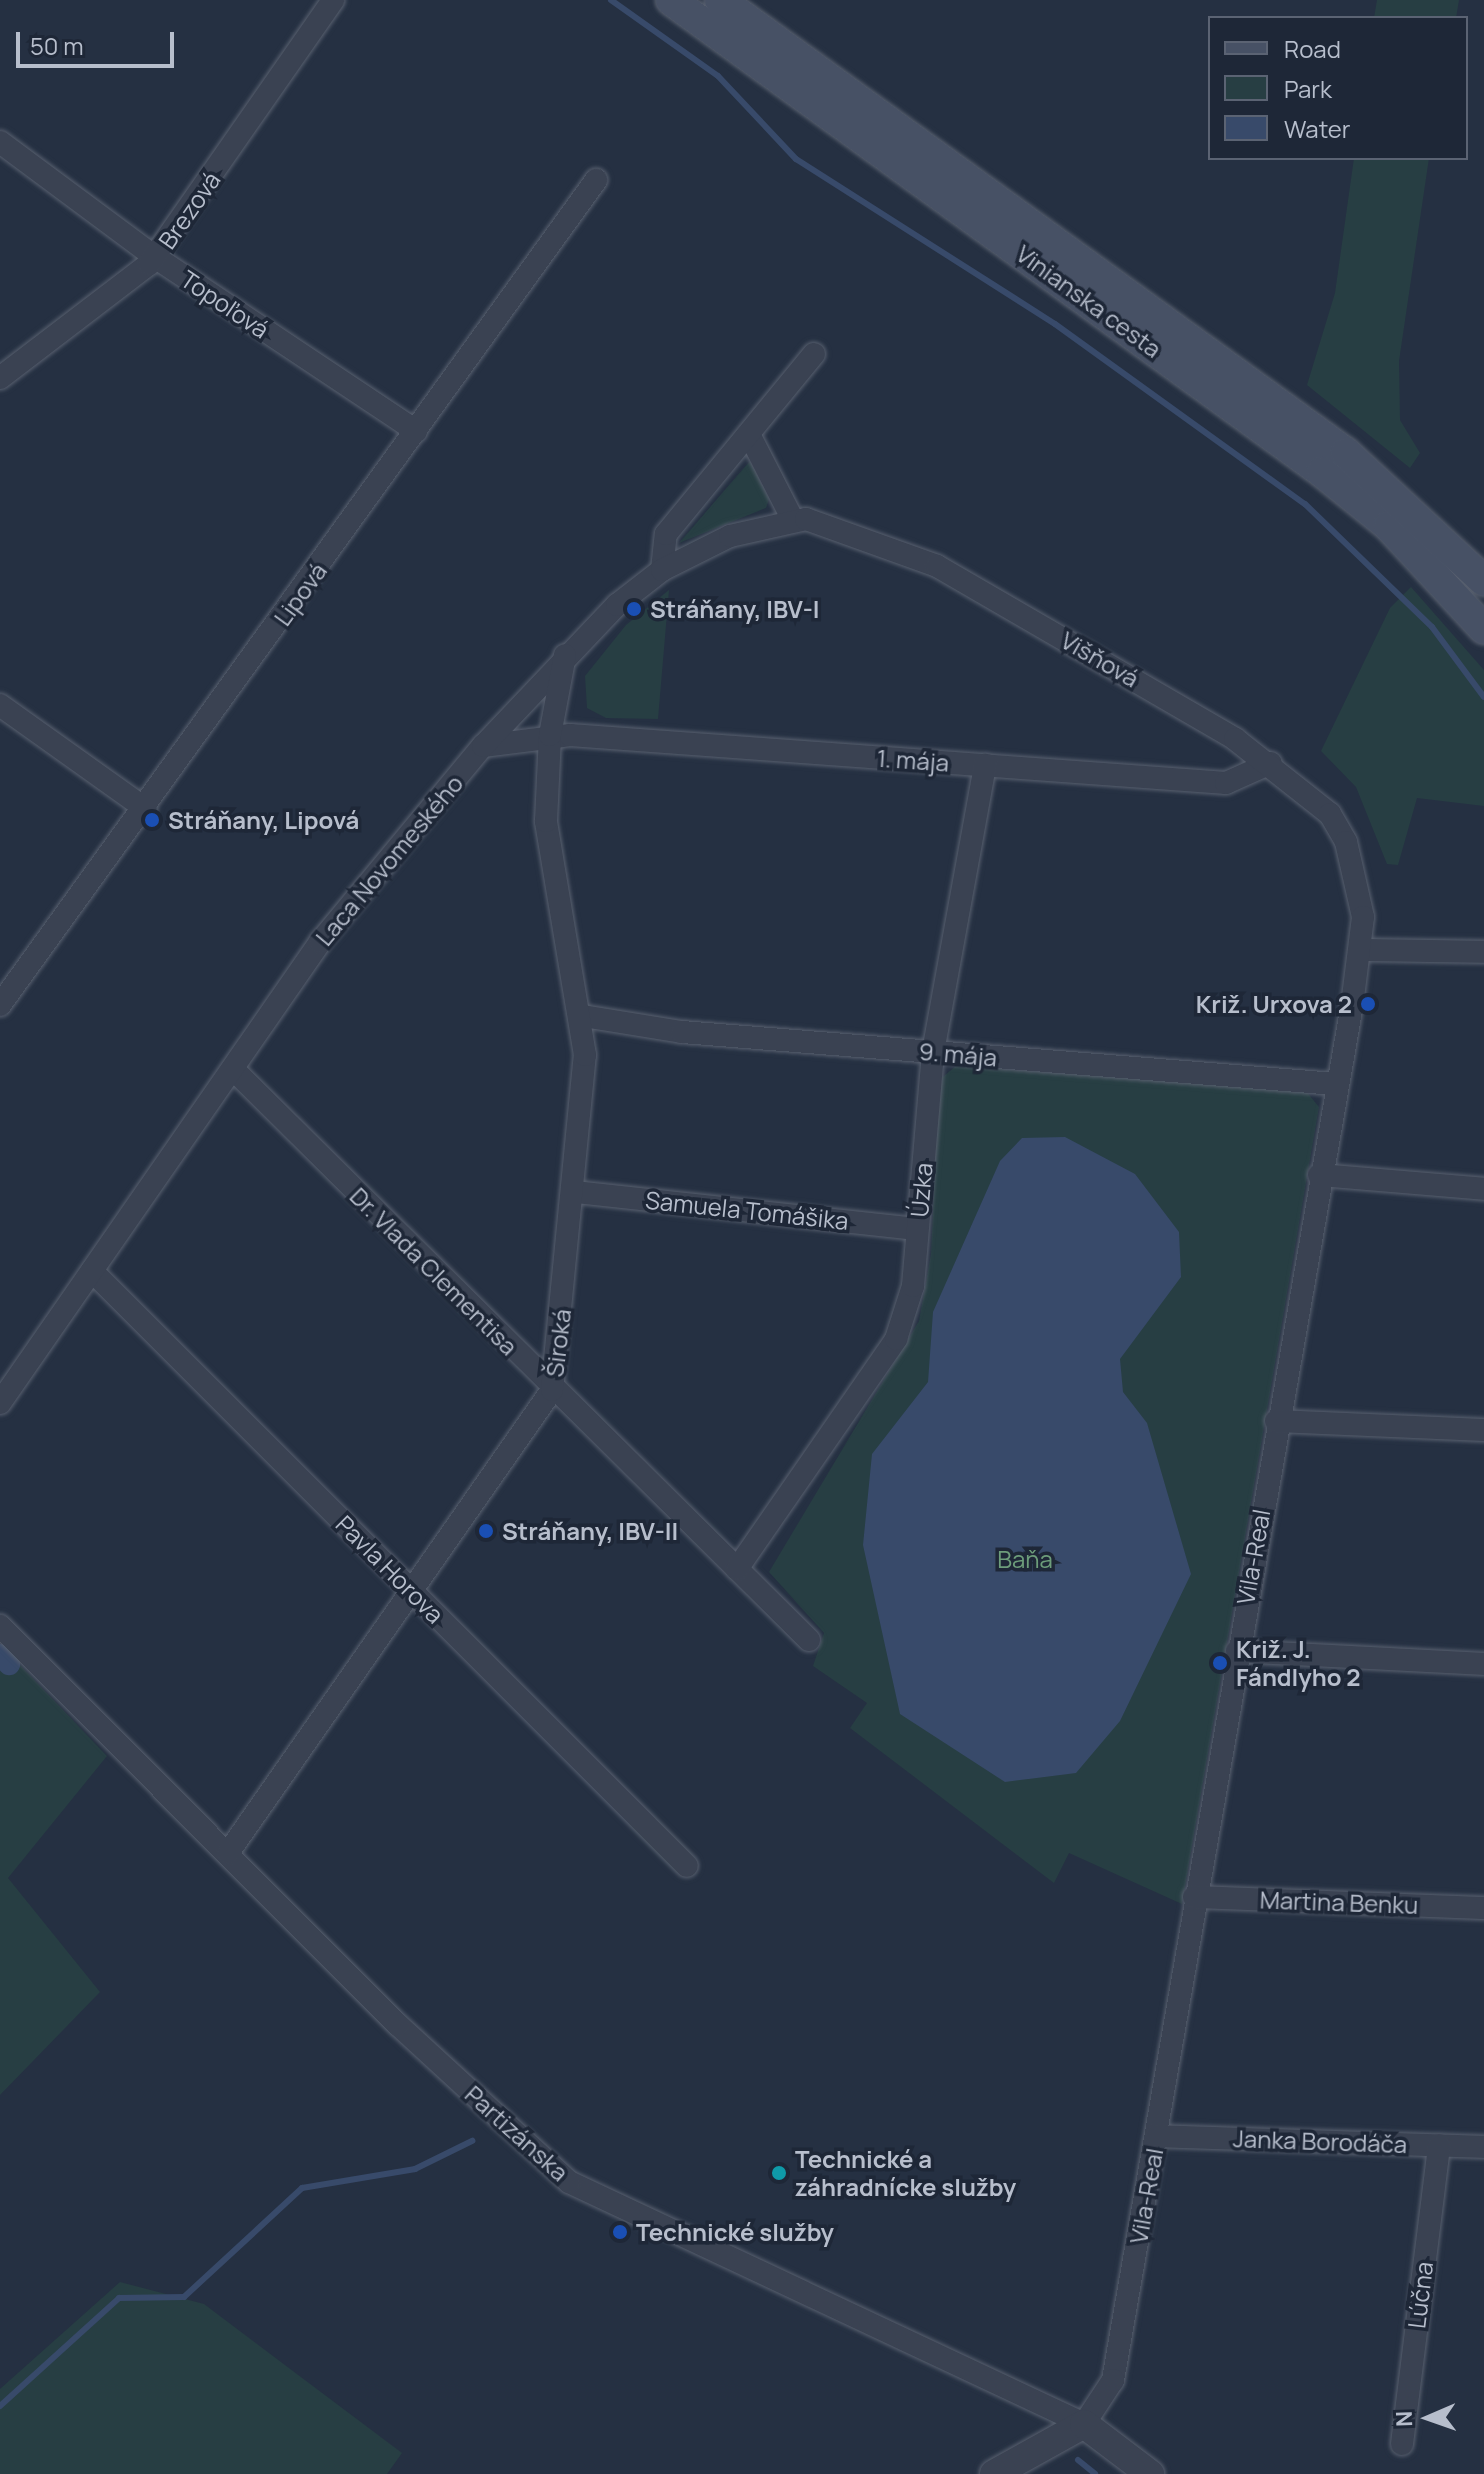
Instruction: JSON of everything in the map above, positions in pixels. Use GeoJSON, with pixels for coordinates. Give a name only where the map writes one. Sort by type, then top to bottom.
{"type":"FeatureCollection","features":[{"type":"Feature","properties":{"kind":"main road","name":"Vinianska cesta"},"geometry":{"type":"LineString","coordinates":[[671,0],[1322,472],[1389,526],[1484,629]]}},
{"type":"Feature","properties":{"kind":"main road","name":"Vinianska cesta"},"geometry":{"type":"LineString","coordinates":[[720,0],[1346,453],[1484,581]]}},
{"type":"Feature","properties":{"kind":"street","name":"Brezová"},"geometry":{"type":"LineString","coordinates":[[0,378],[155,257],[333,0]]}},
{"type":"Feature","properties":{"kind":"street","name":"Topoľová"},"geometry":{"type":"LineString","coordinates":[[0,142],[155,257],[416,431]]}},
{"type":"Feature","properties":{"kind":"street","name":"Lipová"},"geometry":{"type":"LineString","coordinates":[[0,1005],[146,809],[596,180]]}},
{"type":"Feature","properties":{"kind":"street"},"geometry":{"type":"LineString","coordinates":[[662,570],[666,534],[751,438],[814,354]]}},
{"type":"Feature","properties":{"kind":"street"},"geometry":{"type":"LineString","coordinates":[[751,438],[792,518]]}},
{"type":"Feature","properties":{"kind":"street","name":"Višňová"},"geometry":{"type":"LineString","coordinates":[[662,570],[730,536],[792,518],[863,535],[937,566],[1271,763],[1330,814],[1357,871]]}},
{"type":"Feature","properties":{"kind":"street","name":"Laca Novomeského"},"geometry":{"type":"LineString","coordinates":[[0,1403],[320,942],[483,746],[565,654],[662,570]]}},
{"type":"Feature","properties":{"kind":"street","name":"Široká"},"geometry":{"type":"LineString","coordinates":[[228,1853],[415,1594],[552,1390],[576,1192],[583,1016],[552,884],[550,735],[565,654]]}},
{"type":"Feature","properties":{"kind":"street"},"geometry":{"type":"LineString","coordinates":[[0,705],[146,809]]}},
{"type":"Feature","properties":{"kind":"street","name":"1. mája"},"geometry":{"type":"LineString","coordinates":[[483,746],[550,735],[1226,783],[1271,763]]}},
{"type":"Feature","properties":{"kind":"street","name":"Úzka"},"geometry":{"type":"LineString","coordinates":[[737,1569],[896,1339],[913,1286],[933,1052],[985,765]]}},
{"type":"Feature","properties":{"kind":"street","name":"Vila-Real"},"geometry":{"type":"LineString","coordinates":[[1084,2424],[1113,2380],[1156,2136],[1276,1421],[1361,950],[1357,871]]}},
{"type":"Feature","properties":{"kind":"street"},"geometry":{"type":"LineString","coordinates":[[1361,950],[1484,952]]}},
{"type":"Feature","properties":{"kind":"street","name":"9. mája"},"geometry":{"type":"LineString","coordinates":[[583,1016],[933,1052],[1335,1084]]}},
{"type":"Feature","properties":{"kind":"street","name":"Dr. Vlada Clementisa"},"geometry":{"type":"LineString","coordinates":[[233,1069],[552,1390],[809,1640]]}},
{"type":"Feature","properties":{"kind":"street"},"geometry":{"type":"LineString","coordinates":[[1319,1175],[1484,1189]]}},
{"type":"Feature","properties":{"kind":"street","name":"Samuela Tomášika"},"geometry":{"type":"LineString","coordinates":[[576,1192],[917,1229]]}},
{"type":"Feature","properties":{"kind":"street","name":"Pavla Horova"},"geometry":{"type":"LineString","coordinates":[[92,1271],[687,1866]]}},
{"type":"Feature","properties":{"kind":"street"},"geometry":{"type":"LineString","coordinates":[[1276,1421],[1484,1430]]}},
{"type":"Feature","properties":{"kind":"street","name":"Partizánska"},"geometry":{"type":"LineString","coordinates":[[0,1626],[228,1853],[569,2182],[1056,2404],[1150,2474]]}},
{"type":"Feature","properties":{"kind":"street"},"geometry":{"type":"LineString","coordinates":[[1237,1651],[1484,1664]]}},
{"type":"Feature","properties":{"kind":"street","name":"Martina Benku"},"geometry":{"type":"LineString","coordinates":[[1194,1897],[1484,1908]]}},
{"type":"Feature","properties":{"kind":"street","name":"Janka Borodáča"},"geometry":{"type":"LineString","coordinates":[[1156,2136],[1484,2147]]}},
{"type":"Feature","properties":{"kind":"street","name":"Lúčna"},"geometry":{"type":"LineString","coordinates":[[1402,2444],[1439,2145]]}},
{"type":"Feature","properties":{"kind":"street"},"geometry":{"type":"LineString","coordinates":[[994,2474],[1084,2424]]}},
{"type":"Feature","properties":{"kind":"green space"},"geometry":{"type":"Polygon","coordinates":[[[1377,0],[1459,0],[1456,16],[1374,16],[1377,0]]]}},
{"type":"Feature","properties":{"kind":"green space"},"geometry":{"type":"Polygon","coordinates":[[[1354,160],[1429,160],[1399,361],[1400,420],[1420,453],[1410,468],[1307,385],[1335,293],[1354,160]]]}},
{"type":"Feature","properties":{"kind":"green space"},"geometry":{"type":"Polygon","coordinates":[[[750,461],[769,499],[766,508],[679,543],[750,461]]]}},
{"type":"Feature","properties":{"kind":"green space"},"geometry":{"type":"Polygon","coordinates":[[[1411,587],[1484,670],[1484,806],[1417,798],[1398,865],[1387,864],[1356,787],[1321,751],[1390,608],[1411,587]]]}},
{"type":"Feature","properties":{"kind":"green space"},"geometry":{"type":"Polygon","coordinates":[[[669,590],[658,719],[606,718],[587,708],[585,676],[626,625],[669,590]]]}},
{"type":"Feature","properties":{"kind":"green space","name":"Baňa"},"geometry":{"type":"Polygon","coordinates":[[[956,1066],[1306,1091],[1319,1107],[1182,1904],[1069,1853],[1054,1883],[850,1728],[867,1703],[813,1666],[824,1633],[769,1572],[919,1321],[931,1254],[939,1080],[956,1066]]]}},
{"type":"Feature","properties":{"kind":"green space"},"geometry":{"type":"Polygon","coordinates":[[[0,1644],[107,1756],[8,1878],[100,1992],[0,2095],[0,1644]]]}},
{"type":"Feature","properties":{"kind":"green space"},"geometry":{"type":"Polygon","coordinates":[[[120,2282],[204,2304],[402,2453],[387,2474],[0,2474],[0,2389],[120,2282]]]}},
{"type":"Feature","properties":{"kind":"water","name":"Baňa"},"geometry":{"type":"Polygon","coordinates":[[[1065,1137],[1135,1174],[1179,1232],[1181,1277],[1120,1359],[1123,1392],[1147,1423],[1191,1574],[1120,1721],[1076,1773],[1005,1782],[900,1714],[863,1545],[872,1454],[928,1382],[933,1312],[1000,1161],[1022,1138],[1065,1137]]]}},
{"type":"Feature","properties":{"kind":"waterway"},"geometry":{"type":"LineString","coordinates":[[611,0],[718,76],[796,159],[1055,324],[1305,504],[1432,627],[1484,697]]}},
{"type":"Feature","properties":{"kind":"waterway"},"geometry":{"type":"LineString","coordinates":[[0,1655],[9,1664]]}},
{"type":"Feature","properties":{"kind":"waterway"},"geometry":{"type":"LineString","coordinates":[[0,2406],[119,2298],[184,2297],[302,2188],[415,2169],[472,2141]]}},
{"type":"Feature","properties":{"kind":"waterway"},"geometry":{"type":"LineString","coordinates":[[1078,2460],[1095,2474]]}},
{"type":"Feature","properties":{"kind":"place","name":"Stráňany, IBV-I"},"geometry":{"type":"Point","coordinates":[634,609]}},
{"type":"Feature","properties":{"kind":"place","name":"Stráňany, Lipová"},"geometry":{"type":"Point","coordinates":[152,820]}},
{"type":"Feature","properties":{"kind":"place","name":"Križ. Urxova 2"},"geometry":{"type":"Point","coordinates":[1368,1004]}},
{"type":"Feature","properties":{"kind":"place","name":"Stráňany, IBV-II"},"geometry":{"type":"Point","coordinates":[486,1531]}},
{"type":"Feature","properties":{"kind":"place","name":"Križ. J. Fándlyho 2"},"geometry":{"type":"Point","coordinates":[1220,1663]}},
{"type":"Feature","properties":{"kind":"place","name":"Technické a záhradnícke služby"},"geometry":{"type":"Point","coordinates":[779,2173]}},
{"type":"Feature","properties":{"kind":"place","name":"Technické služby"},"geometry":{"type":"Point","coordinates":[620,2232]}}]}
